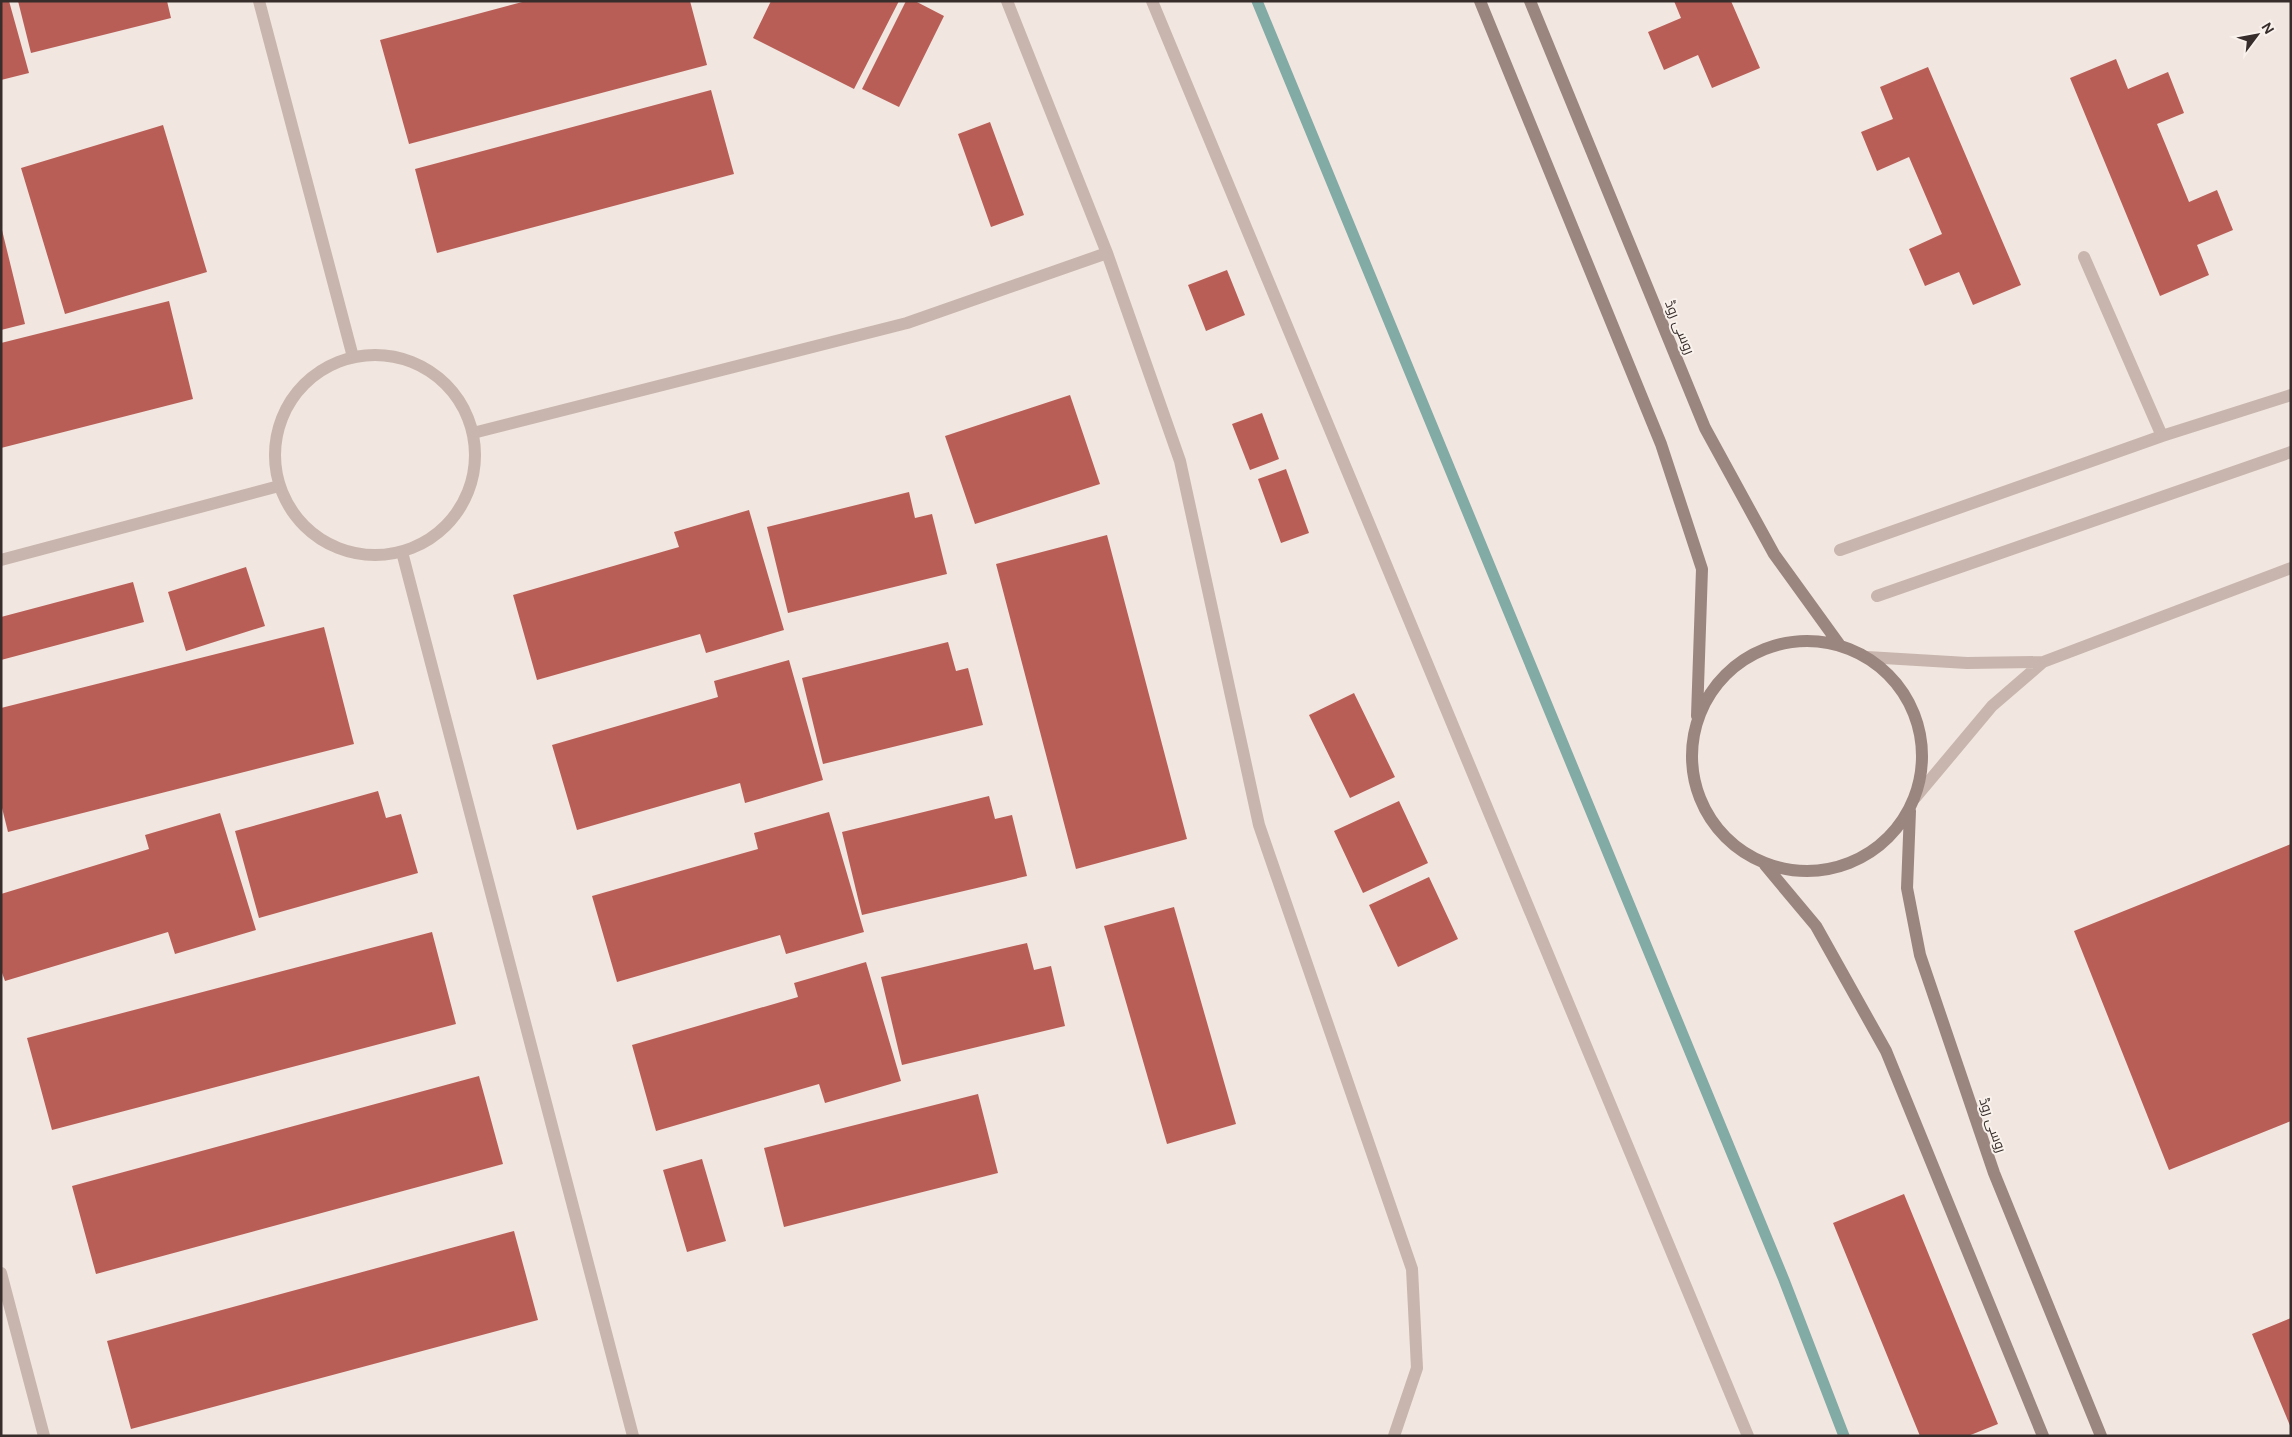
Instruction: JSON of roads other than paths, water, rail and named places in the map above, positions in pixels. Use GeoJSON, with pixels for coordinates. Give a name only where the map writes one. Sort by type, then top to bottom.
{"type":"FeatureCollection","features":[{"type":"Feature","properties":{"kind":"main road"},"geometry":{"type":"LineString","coordinates":[[1480,1],[1661,444],[1702,569],[1697,716],[1690,761],[1701,805],[1727,841],[1765,865],[1816,926],[1886,1051],[2042,1436]]}},
{"type":"Feature","properties":{"kind":"main road","name":"روسی روڈ"},"geometry":{"type":"LineString","coordinates":[[1530,1],[1705,428],[1774,554],[1839,644]]}},
{"type":"Feature","properties":{"kind":"main road"},"geometry":{"type":"LineString","coordinates":[[1697,716],[1719,678],[1754,652],[1796,640],[1839,644],[1867,657],[1897,683],[1916,718],[1923,758],[1915,798],[1910,810],[1884,844],[1848,865],[1807,873],[1765,865]]}},
{"type":"Feature","properties":{"kind":"main road","name":"روسی روڈ"},"geometry":{"type":"LineString","coordinates":[[1910,810],[1907,888],[1920,955],[1994,1173],[2101,1436]]}},
{"type":"Feature","properties":{"kind":"street"},"geometry":{"type":"LineString","coordinates":[[259,1],[353,357]]}},
{"type":"Feature","properties":{"kind":"street"},"geometry":{"type":"LineString","coordinates":[[1006,1],[1107,253],[1180,461],[1259,824],[1412,1269],[1417,1368],[1394,1436]]}},
{"type":"Feature","properties":{"kind":"street"},"geometry":{"type":"LineString","coordinates":[[1152,1],[1748,1436]]}},
{"type":"Feature","properties":{"kind":"street"},"geometry":{"type":"LineString","coordinates":[[473,433],[907,323],[1107,253]]}},
{"type":"Feature","properties":{"kind":"street"},"geometry":{"type":"LineString","coordinates":[[2084,257],[2162,436]]}},
{"type":"Feature","properties":{"kind":"street"},"geometry":{"type":"LineString","coordinates":[[384,355],[414,363],[441,380],[461,404],[473,433],[475,464],[468,493],[452,520],[430,540],[402,552],[372,556],[342,550],[315,536],[293,514],[279,486],[274,453],[280,420],[296,391],[322,369],[353,357],[384,355]]}},
{"type":"Feature","properties":{"kind":"street"},"geometry":{"type":"LineString","coordinates":[[1840,550],[2162,436],[2291,395]]}},
{"type":"Feature","properties":{"kind":"street"},"geometry":{"type":"LineString","coordinates":[[1877,596],[2291,452]]}},
{"type":"Feature","properties":{"kind":"street"},"geometry":{"type":"LineString","coordinates":[[1,560],[279,486]]}},
{"type":"Feature","properties":{"kind":"street"},"geometry":{"type":"LineString","coordinates":[[402,552],[633,1436]]}},
{"type":"Feature","properties":{"kind":"street"},"geometry":{"type":"LineString","coordinates":[[1915,798],[1992,706],[2043,662],[2291,568]]}},
{"type":"Feature","properties":{"kind":"street"},"geometry":{"type":"LineString","coordinates":[[1867,657],[1967,662],[2043,662]]}},
{"type":"Feature","properties":{"kind":"street"},"geometry":{"type":"LineString","coordinates":[[1,1273],[44,1436]]}},
{"type":"Feature","properties":{"kind":"waterway"},"geometry":{"type":"LineString","coordinates":[[1257,1],[1784,1280],[1844,1436]]}}]}
